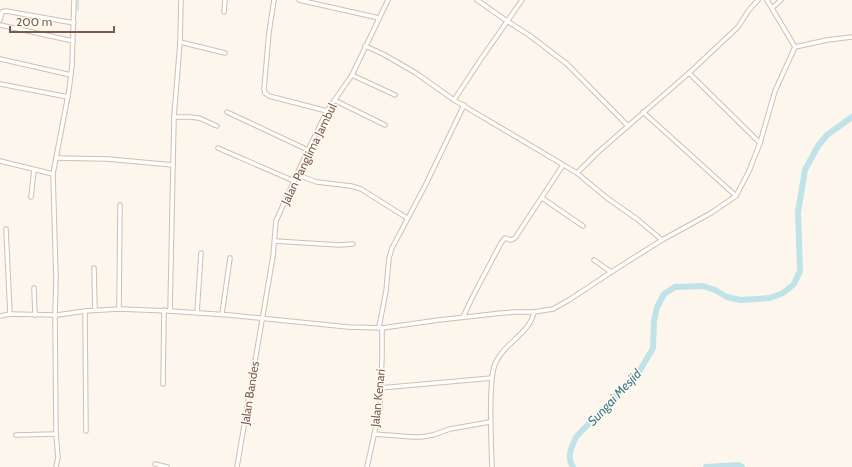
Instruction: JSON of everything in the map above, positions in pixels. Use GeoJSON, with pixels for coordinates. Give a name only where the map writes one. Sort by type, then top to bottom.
{"type":"FeatureCollection","features":[{"type":"Feature","properties":{"kind":"street"},"geometry":{"type":"LineString","coordinates":[[56,467],[58,457],[56,434],[58,315],[53,174],[71,75],[74,0]]}},
{"type":"Feature","properties":{"kind":"street"},"geometry":{"type":"LineString","coordinates":[[170,311],[174,117],[180,42],[181,0]]}},
{"type":"Feature","properties":{"kind":"street"},"geometry":{"type":"LineString","coordinates":[[224,12],[226,0]]}},
{"type":"Feature","properties":{"kind":"street"},"geometry":{"type":"LineString","coordinates":[[274,0],[269,32],[264,89],[265,93],[269,96],[327,112]]}},
{"type":"Feature","properties":{"kind":"street"},"geometry":{"type":"LineString","coordinates":[[298,0],[379,18]]}},
{"type":"Feature","properties":{"kind":"street","name":"Jalan Panglima Jambul"},"geometry":{"type":"LineString","coordinates":[[262,318],[275,241],[276,221],[327,112],[352,75],[388,0]]}},
{"type":"Feature","properties":{"kind":"street"},"geometry":{"type":"LineString","coordinates":[[454,100],[480,59],[522,0]]}},
{"type":"Feature","properties":{"kind":"street"},"geometry":{"type":"LineString","coordinates":[[576,173],[738,27],[749,10],[758,0]]}},
{"type":"Feature","properties":{"kind":"street"},"geometry":{"type":"LineString","coordinates":[[767,0],[774,7],[795,47]]}},
{"type":"Feature","properties":{"kind":"street"},"geometry":{"type":"LineString","coordinates":[[774,7],[782,0]]}},
{"type":"Feature","properties":{"kind":"street"},"geometry":{"type":"LineString","coordinates":[[480,1],[507,21],[530,35],[567,64],[628,126]]}},
{"type":"Feature","properties":{"kind":"street"},"geometry":{"type":"LineString","coordinates":[[0,20],[2,12],[6,10],[74,23]]}},
{"type":"Feature","properties":{"kind":"street"},"geometry":{"type":"LineString","coordinates":[[0,25],[73,41]]}},
{"type":"Feature","properties":{"kind":"street"},"geometry":{"type":"LineString","coordinates":[[795,47],[827,40],[852,37]]}},
{"type":"Feature","properties":{"kind":"street"},"geometry":{"type":"LineString","coordinates":[[180,42],[225,52]]}},
{"type":"Feature","properties":{"kind":"street"},"geometry":{"type":"LineString","coordinates":[[365,46],[383,54],[416,73],[454,100],[576,173],[607,198],[637,219],[662,240]]}},
{"type":"Feature","properties":{"kind":"street"},"geometry":{"type":"LineString","coordinates":[[0,316],[10,314],[58,315],[85,311],[119,309],[164,310],[222,314],[348,327],[380,328],[508,312],[534,312],[552,309],[569,300],[662,240],[712,213],[736,196],[750,171],[775,91],[795,47]]}},
{"type":"Feature","properties":{"kind":"street"},"geometry":{"type":"LineString","coordinates":[[0,60],[71,75]]}},
{"type":"Feature","properties":{"kind":"street"},"geometry":{"type":"LineString","coordinates":[[688,73],[760,143]]}},
{"type":"Feature","properties":{"kind":"street"},"geometry":{"type":"LineString","coordinates":[[352,75],[395,95]]}},
{"type":"Feature","properties":{"kind":"street"},"geometry":{"type":"LineString","coordinates":[[0,84],[68,97]]}},
{"type":"Feature","properties":{"kind":"street"},"geometry":{"type":"LineString","coordinates":[[334,100],[385,125]]}},
{"type":"Feature","properties":{"kind":"street","name":"Jalan Kenari"},"geometry":{"type":"LineString","coordinates":[[367,467],[380,408],[382,357],[380,328],[386,291],[389,258],[394,243],[425,186],[464,105]]}},
{"type":"Feature","properties":{"kind":"street"},"geometry":{"type":"LineString","coordinates":[[227,112],[308,150]]}},
{"type":"Feature","properties":{"kind":"street"},"geometry":{"type":"LineString","coordinates":[[644,112],[736,196]]}},
{"type":"Feature","properties":{"kind":"street"},"geometry":{"type":"LineString","coordinates":[[174,117],[199,118],[217,126]]}},
{"type":"Feature","properties":{"kind":"street"},"geometry":{"type":"LineString","coordinates":[[218,148],[294,181]]}},
{"type":"Feature","properties":{"kind":"street"},"geometry":{"type":"LineString","coordinates":[[56,158],[108,159],[173,165]]}},
{"type":"Feature","properties":{"kind":"street"},"geometry":{"type":"LineString","coordinates":[[0,161],[53,174]]}},
{"type":"Feature","properties":{"kind":"street"},"geometry":{"type":"LineString","coordinates":[[463,317],[501,244],[505,238],[511,240],[515,238],[563,165]]}},
{"type":"Feature","properties":{"kind":"street"},"geometry":{"type":"LineString","coordinates":[[31,197],[34,170]]}},
{"type":"Feature","properties":{"kind":"street"},"geometry":{"type":"LineString","coordinates":[[297,176],[317,182],[361,188],[408,218]]}},
{"type":"Feature","properties":{"kind":"street"},"geometry":{"type":"LineString","coordinates":[[542,198],[583,226]]}},
{"type":"Feature","properties":{"kind":"street"},"geometry":{"type":"LineString","coordinates":[[119,309],[120,205]]}},
{"type":"Feature","properties":{"kind":"street"},"geometry":{"type":"LineString","coordinates":[[6,229],[10,314]]}},
{"type":"Feature","properties":{"kind":"street"},"geometry":{"type":"LineString","coordinates":[[275,241],[339,245],[353,244]]}},
{"type":"Feature","properties":{"kind":"street"},"geometry":{"type":"LineString","coordinates":[[197,312],[201,253]]}},
{"type":"Feature","properties":{"kind":"street"},"geometry":{"type":"LineString","coordinates":[[222,314],[230,258]]}},
{"type":"Feature","properties":{"kind":"street"},"geometry":{"type":"LineString","coordinates":[[594,260],[611,272]]}},
{"type":"Feature","properties":{"kind":"street"},"geometry":{"type":"LineString","coordinates":[[94,268],[96,310]]}},
{"type":"Feature","properties":{"kind":"street"},"geometry":{"type":"LineString","coordinates":[[34,288],[35,315]]}},
{"type":"Feature","properties":{"kind":"street"},"geometry":{"type":"LineString","coordinates":[[163,384],[164,310]]}},
{"type":"Feature","properties":{"kind":"street"},"geometry":{"type":"LineString","coordinates":[[85,311],[86,431]]}},
{"type":"Feature","properties":{"kind":"street"},"geometry":{"type":"LineString","coordinates":[[492,467],[490,422],[493,369],[497,358],[528,326],[533,318],[534,312]]}},
{"type":"Feature","properties":{"kind":"street","name":"Jalan Bandes"},"geometry":{"type":"LineString","coordinates":[[237,467],[262,318]]}},
{"type":"Feature","properties":{"kind":"street"},"geometry":{"type":"LineString","coordinates":[[380,388],[492,378]]}},
{"type":"Feature","properties":{"kind":"street"},"geometry":{"type":"LineString","coordinates":[[374,434],[421,437],[433,435],[450,429],[490,422]]}},
{"type":"Feature","properties":{"kind":"street"},"geometry":{"type":"LineString","coordinates":[[16,435],[56,434]]}},
{"type":"Feature","properties":{"kind":"street"},"geometry":{"type":"LineString","coordinates":[[155,464],[167,467]]}},
{"type":"Feature","properties":{"kind":"waterway"},"geometry":{"type":"LineString","coordinates":[[78,0],[78,10]]}},
{"type":"Feature","properties":{"kind":"waterway","name":"Sungai Mesjid"},"geometry":{"type":"LineString","coordinates":[[573,467],[570,455],[571,448],[576,437],[639,372],[653,348],[654,321],[657,307],[664,294],[675,287],[703,286],[715,290],[727,297],[741,300],[770,298],[783,293],[794,284],[800,271],[798,212],[805,170],[818,146],[827,135],[852,117]]}},
{"type":"Feature","properties":{"kind":"waterway","name":"Sungai Mesjid"},"geometry":{"type":"LineString","coordinates":[[706,467],[738,465],[742,467]]}}]}
